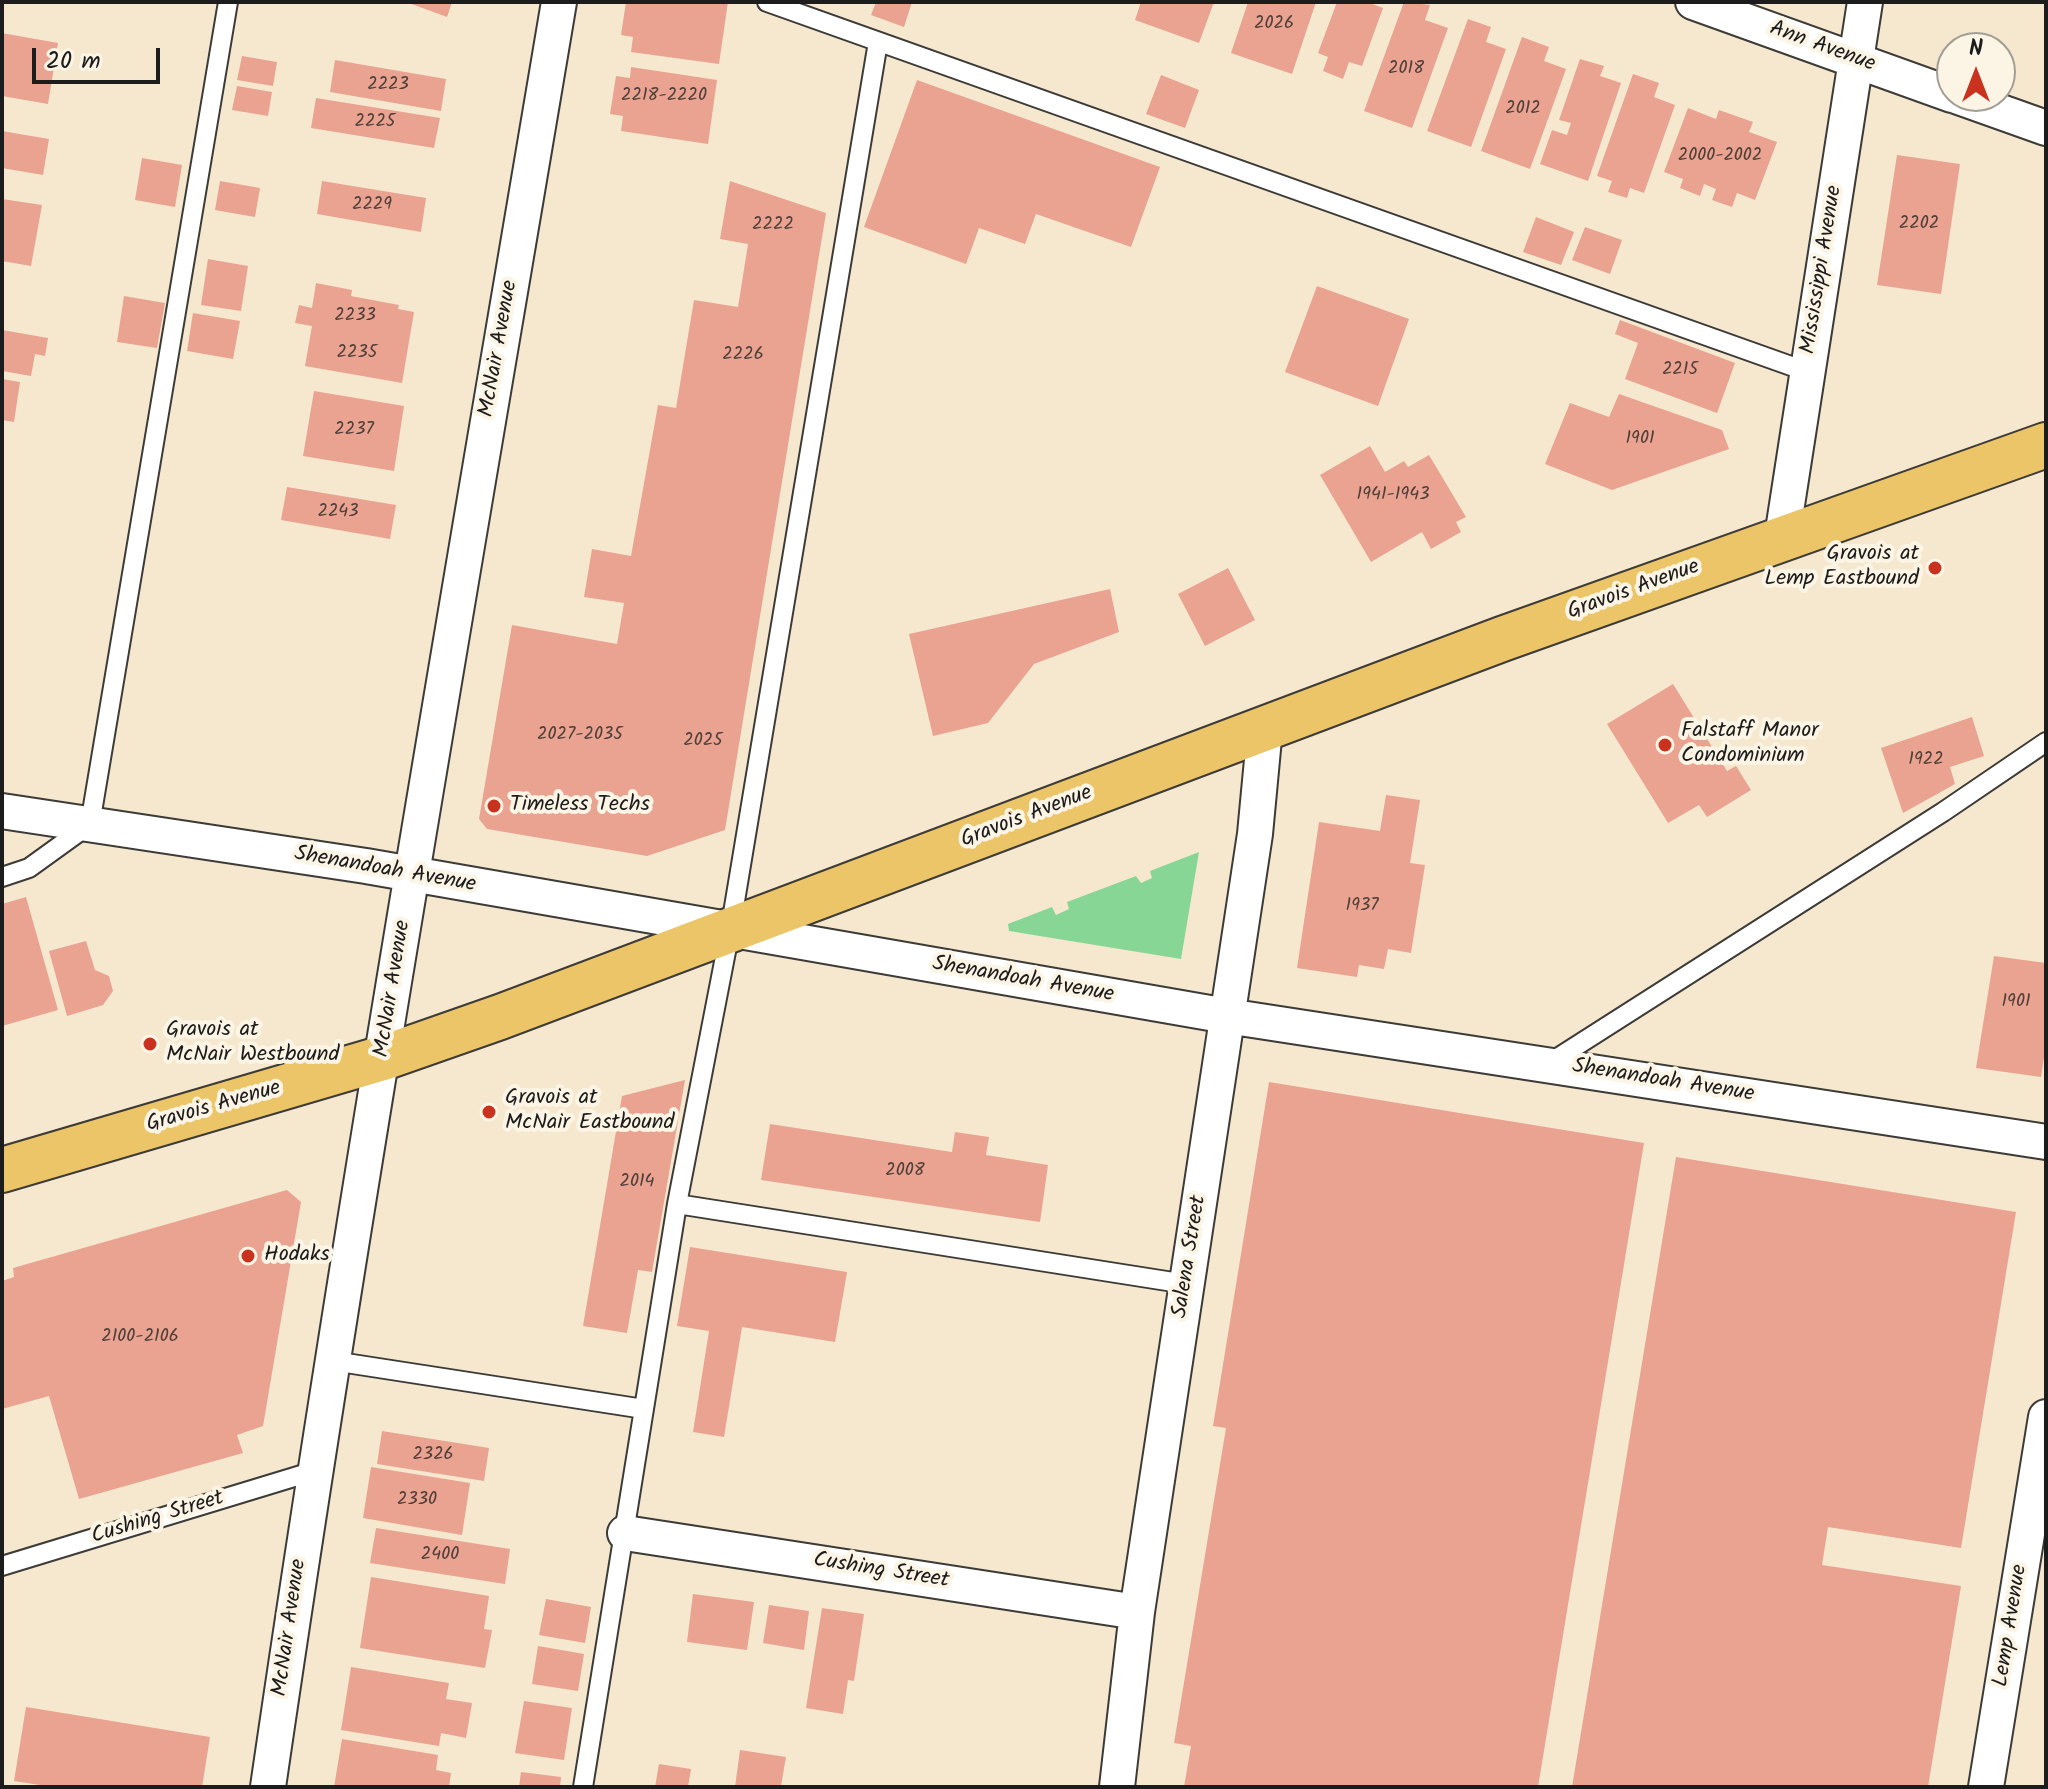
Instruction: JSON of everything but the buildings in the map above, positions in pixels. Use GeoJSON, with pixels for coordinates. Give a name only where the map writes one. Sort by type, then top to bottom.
{"type":"FeatureCollection","features":[{"type":"Feature","properties":{"kind":"main road","name":"Gravois Avenue"},"geometry":{"type":"LineString","coordinates":[[2,1170],[383,1058],[1782,537],[2046,445]]}},
{"type":"Feature","properties":{"kind":"street","name":"McNair Avenue"},"geometry":{"type":"LineString","coordinates":[[268,1787],[314,1471],[411,874],[559,2]]}},
{"type":"Feature","properties":{"kind":"street","name":"Ann Avenue"},"geometry":{"type":"LineString","coordinates":[[1693,2],[1936,89]]}},
{"type":"Feature","properties":{"kind":"street","name":"Mississippi Avenue"},"geometry":{"type":"LineString","coordinates":[[1782,537],[1865,2]]}},
{"type":"Feature","properties":{"kind":"street","name":"Ann Avenue"},"geometry":{"type":"LineString","coordinates":[[2001,112],[2046,128]]}},
{"type":"Feature","properties":{"kind":"street","name":"Salena Street"},"geometry":{"type":"LineString","coordinates":[[1117,1787],[1137,1612],[1255,834],[1265,728]]}},
{"type":"Feature","properties":{"kind":"street","name":"Shenandoah Avenue"},"geometry":{"type":"LineString","coordinates":[[2,811],[411,874],[1227,1016],[2046,1142]]}},
{"type":"Feature","properties":{"kind":"street","name":"Lemp Avenue"},"geometry":{"type":"LineString","coordinates":[[1986,1787],[2046,1417]]}},
{"type":"Feature","properties":{"kind":"street","name":"Cushing Street"},"geometry":{"type":"LineString","coordinates":[[625,1533],[1137,1612]]}},
{"type":"Feature","properties":{"kind":"lane"},"geometry":{"type":"LineString","coordinates":[[2,877],[29,868],[90,824],[228,2]]}},
{"type":"Feature","properties":{"kind":"lane"},"geometry":{"type":"LineString","coordinates":[[767,2],[1808,372]]}},
{"type":"Feature","properties":{"kind":"lane"},"geometry":{"type":"LineString","coordinates":[[583,1787],[677,1204],[730,931],[878,42]]}},
{"type":"Feature","properties":{"kind":"lane"},"geometry":{"type":"LineString","coordinates":[[1548,1064],[1943,812],[2046,742]]}},
{"type":"Feature","properties":{"kind":"lane"},"geometry":{"type":"LineString","coordinates":[[677,1204],[1186,1284]]}},
{"type":"Feature","properties":{"kind":"lane"},"geometry":{"type":"LineString","coordinates":[[333,1361],[644,1409]]}},
{"type":"Feature","properties":{"kind":"lane","name":"Cushing Street"},"geometry":{"type":"LineString","coordinates":[[2,1566],[314,1471]]}},
{"type":"Feature","properties":{"kind":"green space"},"geometry":{"type":"Polygon","coordinates":[[[1199,852],[1181,959],[1009,931],[1008,924],[1052,907],[1056,915],[1069,909],[1067,902],[1136,876],[1141,883],[1152,878],[1150,871],[1199,852]]]}},
{"type":"Feature","properties":{"kind":"place","name":"Gravois at Lemp Eastbound"},"geometry":{"type":"Point","coordinates":[1935,568]}},
{"type":"Feature","properties":{"kind":"place","name":"Falstaff Manor Condominium"},"geometry":{"type":"Point","coordinates":[1665,745]}},
{"type":"Feature","properties":{"kind":"place","name":"Timeless Techs"},"geometry":{"type":"Point","coordinates":[494,806]}},
{"type":"Feature","properties":{"kind":"place","name":"Gravois at McNair Westbound"},"geometry":{"type":"Point","coordinates":[150,1044]}},
{"type":"Feature","properties":{"kind":"place","name":"Gravois at McNair Eastbound"},"geometry":{"type":"Point","coordinates":[489,1112]}},
{"type":"Feature","properties":{"kind":"place","name":"Hodaks"},"geometry":{"type":"Point","coordinates":[248,1256]}}]}
